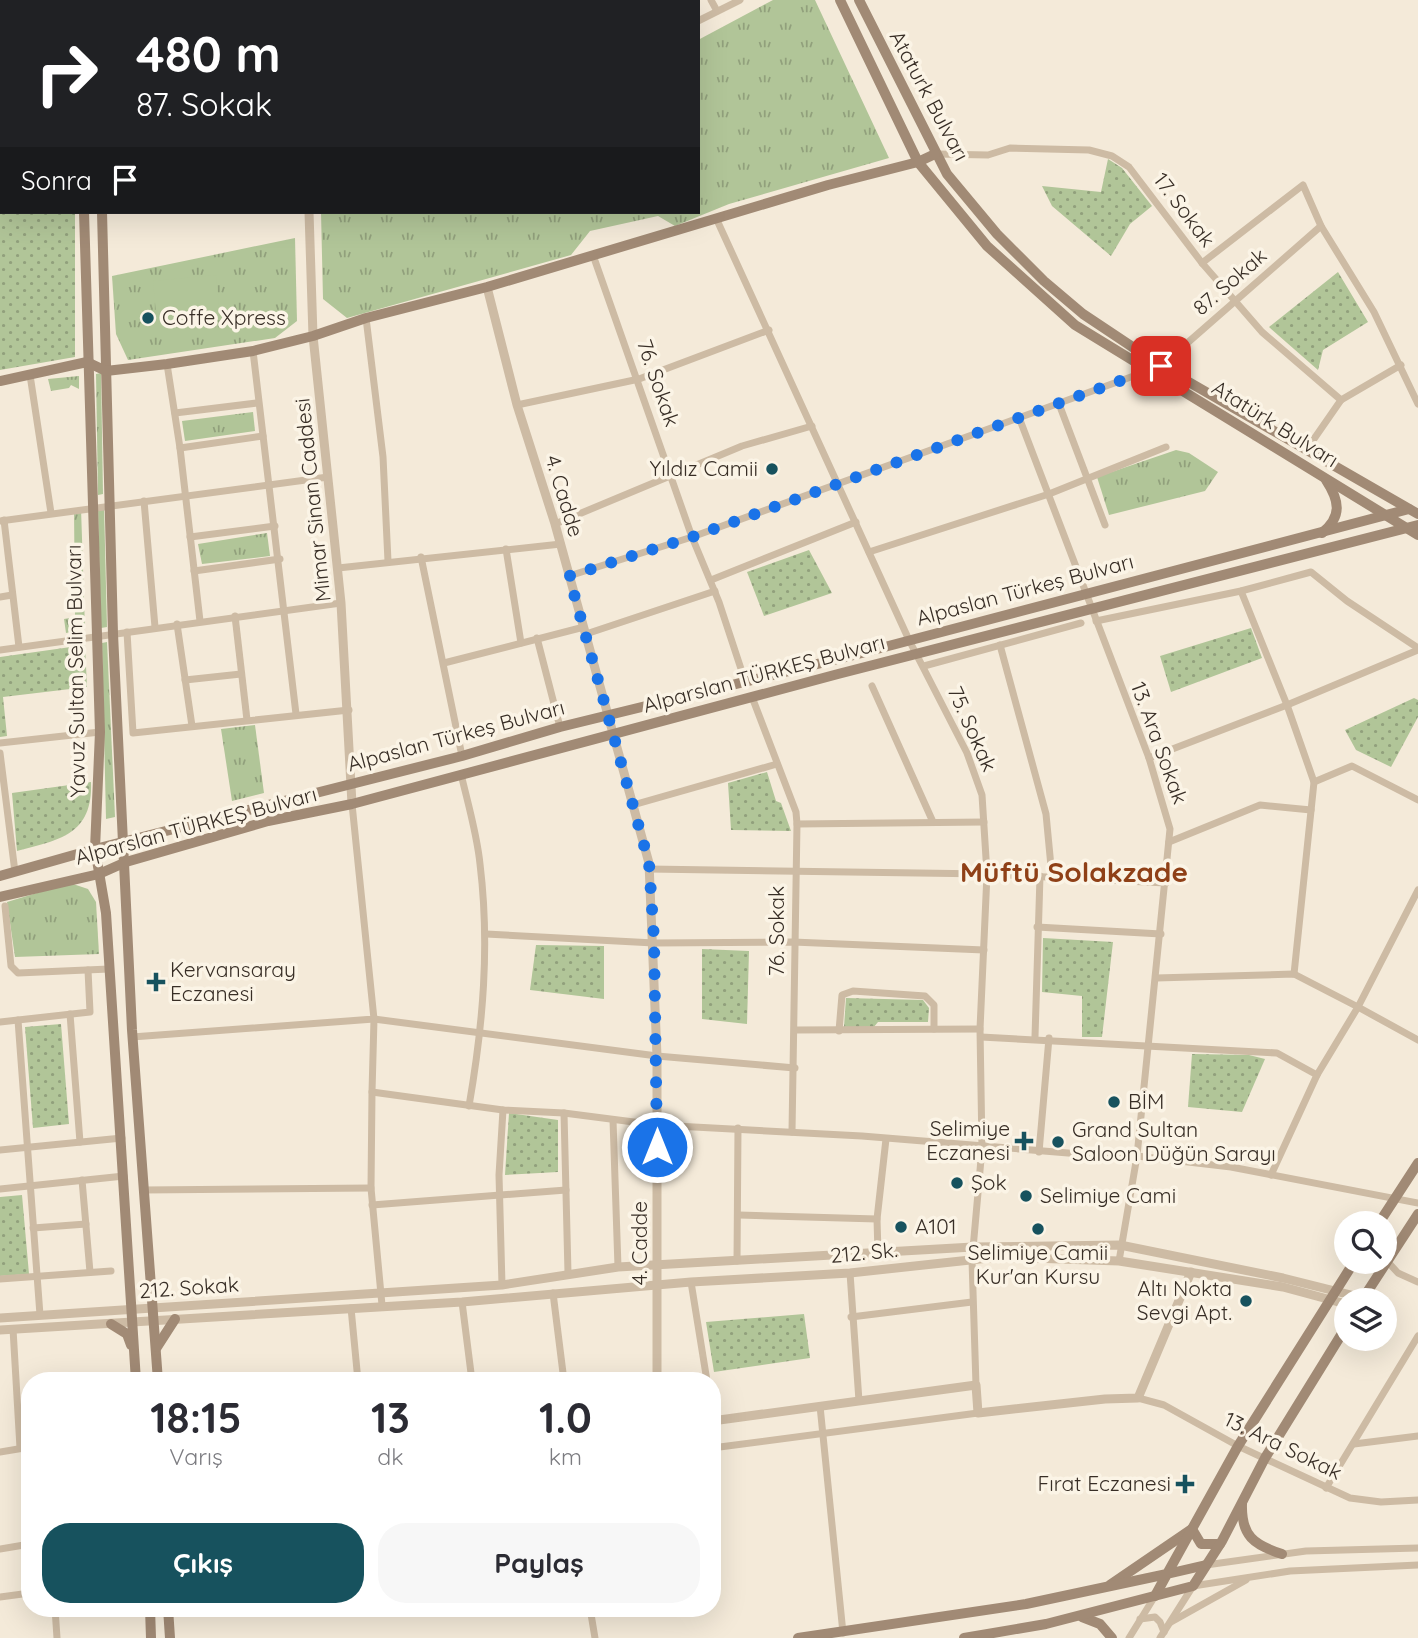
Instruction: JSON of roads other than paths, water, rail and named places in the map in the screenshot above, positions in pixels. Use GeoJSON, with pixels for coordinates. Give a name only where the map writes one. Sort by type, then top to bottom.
{"type":"FeatureCollection","features":[{"type":"Feature","properties":{"kind":"main road","name":"Atatürk Bulvarı"},"geometry":{"type":"LineString","coordinates":[[840,0],[918,162],[987,246],[1036,292],[1075,325],[1388,517],[1413,526],[1418,535]]}},
{"type":"Feature","properties":{"kind":"main road","name":"Ataturk Bulvarı"},"geometry":{"type":"LineString","coordinates":[[859,0],[947,174],[997,234],[1044,281],[1083,314],[1161,366],[1415,510]]}},
{"type":"Feature","properties":{"kind":"main road"},"geometry":{"type":"LineString","coordinates":[[0,381],[87,362],[106,371],[253,351],[487,287],[716,218],[918,162],[935,154]]}},
{"type":"Feature","properties":{"kind":"main road","name":"Yavuz Sultan Selim Bulvarı"},"geometry":{"type":"LineString","coordinates":[[84,214],[100,732],[96,849],[109,969],[122,1138],[136,1372]]}},
{"type":"Feature","properties":{"kind":"main road","name":"Yavuz Sultan Selim Bulvarı"},"geometry":{"type":"LineString","coordinates":[[102,214],[113,634],[126,862],[132,1037],[157,1372]]}},
{"type":"Feature","properties":{"kind":"main road"},"geometry":{"type":"LineString","coordinates":[[1321,534],[1331,527],[1339,508],[1338,499],[1324,477]]}},
{"type":"Feature","properties":{"kind":"main road","name":"Alpaslan Türkeş Bulvarı"},"geometry":{"type":"LineString","coordinates":[[0,876],[123,841],[462,756],[560,727],[1415,510]]}},
{"type":"Feature","properties":{"kind":"main road","name":"Alparslan TÜRKEŞ Bulvarı"},"geometry":{"type":"LineString","coordinates":[[2,901],[268,821],[352,804],[752,696],[1413,526]]}},
{"type":"Feature","properties":{"kind":"main road"},"geometry":{"type":"LineString","coordinates":[[1387,1211],[1418,1163]]}},
{"type":"Feature","properties":{"kind":"main road"},"geometry":{"type":"LineString","coordinates":[[1397,1246],[1418,1214]]}},
{"type":"Feature","properties":{"kind":"main road"},"geometry":{"type":"LineString","coordinates":[[1155,1596],[1237,1446],[1346,1274]]}},
{"type":"Feature","properties":{"kind":"main road"},"geometry":{"type":"LineString","coordinates":[[156,1348],[175,1319]]}},
{"type":"Feature","properties":{"kind":"main road"},"geometry":{"type":"LineString","coordinates":[[111,1324],[127,1334],[135,1354]]}},
{"type":"Feature","properties":{"kind":"main road"},"geometry":{"type":"LineString","coordinates":[[964,1638],[1078,1616],[1192,1586],[1220,1544],[1265,1458],[1334,1346]]}},
{"type":"Feature","properties":{"kind":"main road"},"geometry":{"type":"LineString","coordinates":[[1242,1502],[1243,1524],[1248,1537],[1261,1547],[1282,1554]]}},
{"type":"Feature","properties":{"kind":"main road"},"geometry":{"type":"LineString","coordinates":[[1192,1529],[1201,1544],[1220,1544]]}},
{"type":"Feature","properties":{"kind":"main road"},"geometry":{"type":"LineString","coordinates":[[1105,1588],[1192,1529]]}},
{"type":"Feature","properties":{"kind":"main road"},"geometry":{"type":"LineString","coordinates":[[798,1638],[843,1633],[1105,1588],[1206,1565]]}},
{"type":"Feature","properties":{"kind":"main road"},"geometry":{"type":"LineString","coordinates":[[1078,1616],[1100,1624],[1112,1638]]}},
{"type":"Feature","properties":{"kind":"main road"},"geometry":{"type":"LineString","coordinates":[[150,1617],[151,1638]]}},
{"type":"Feature","properties":{"kind":"main road"},"geometry":{"type":"LineString","coordinates":[[169,1617],[170,1638]]}},
{"type":"Feature","properties":{"kind":"street"},"geometry":{"type":"LineString","coordinates":[[711,0],[717,11]]}},
{"type":"Feature","properties":{"kind":"street"},"geometry":{"type":"LineString","coordinates":[[700,20],[740,0]]}},
{"type":"Feature","properties":{"kind":"street","name":"17. Sokak"},"geometry":{"type":"LineString","coordinates":[[935,154],[988,155],[1010,148],[1089,150],[1112,156],[1129,167],[1202,263],[1262,332],[1341,400]]}},
{"type":"Feature","properties":{"kind":"street"},"geometry":{"type":"LineString","coordinates":[[1202,263],[1303,185],[1321,226],[1374,312],[1418,404]]}},
{"type":"Feature","properties":{"kind":"street","name":"Mimar Sinan Caddesi"},"geometry":{"type":"LineString","coordinates":[[309,214],[313,336],[341,603],[349,710],[352,804]]}},
{"type":"Feature","properties":{"kind":"street","name":"75. Sokak"},"geometry":{"type":"LineString","coordinates":[[716,218],[909,640],[967,753],[982,795],[987,874],[981,1033],[982,1148],[972,1260],[976,1385]]}},
{"type":"Feature","properties":{"kind":"street","name":"87. Sokak"},"geometry":{"type":"LineString","coordinates":[[569,576],[692,537],[1020,420],[1147,369],[1161,366],[1321,226]]}},
{"type":"Feature","properties":{"kind":"street","name":"76. Sokak"},"geometry":{"type":"LineString","coordinates":[[593,255],[745,681]]}},
{"type":"Feature","properties":{"kind":"street","name":"4. Cadde"},"geometry":{"type":"LineString","coordinates":[[487,287],[517,405],[561,544],[649,869],[657,1056],[657,1372]]}},
{"type":"Feature","properties":{"kind":"street"},"geometry":{"type":"LineString","coordinates":[[366,318],[383,457],[388,561]]}},
{"type":"Feature","properties":{"kind":"street"},"geometry":{"type":"LineString","coordinates":[[517,405],[639,379],[769,330]]}},
{"type":"Feature","properties":{"kind":"street"},"geometry":{"type":"LineString","coordinates":[[253,351],[257,403],[271,485],[286,610],[296,713]]}},
{"type":"Feature","properties":{"kind":"street"},"geometry":{"type":"LineString","coordinates":[[167,364],[180,448],[200,621]]}},
{"type":"Feature","properties":{"kind":"street"},"geometry":{"type":"LineString","coordinates":[[1307,449],[1341,400],[1401,365]]}},
{"type":"Feature","properties":{"kind":"street"},"geometry":{"type":"LineString","coordinates":[[30,376],[51,513]]}},
{"type":"Feature","properties":{"kind":"street"},"geometry":{"type":"LineString","coordinates":[[175,413],[257,403]]}},
{"type":"Feature","properties":{"kind":"street"},"geometry":{"type":"LineString","coordinates":[[1059,404],[1105,525]]}},
{"type":"Feature","properties":{"kind":"street","name":"13. Ara Sokak"},"geometry":{"type":"LineString","coordinates":[[1020,420],[1149,758],[1170,829],[1137,1156],[1119,1261]]}},
{"type":"Feature","properties":{"kind":"street"},"geometry":{"type":"LineString","coordinates":[[555,524],[761,439],[812,426]]}},
{"type":"Feature","properties":{"kind":"street"},"geometry":{"type":"LineString","coordinates":[[180,448],[263,436]]}},
{"type":"Feature","properties":{"kind":"street"},"geometry":{"type":"LineString","coordinates":[[869,552],[1049,494],[1166,447]]}},
{"type":"Feature","properties":{"kind":"street"},"geometry":{"type":"LineString","coordinates":[[19,647],[12,595],[4,566],[2,520],[328,477]]}},
{"type":"Feature","properties":{"kind":"street"},"geometry":{"type":"LineString","coordinates":[[144,501],[155,627]]}},
{"type":"Feature","properties":{"kind":"street"},"geometry":{"type":"LineString","coordinates":[[711,580],[856,522]]}},
{"type":"Feature","properties":{"kind":"street"},"geometry":{"type":"LineString","coordinates":[[190,537],[275,526]]}},
{"type":"Feature","properties":{"kind":"street"},"geometry":{"type":"LineString","coordinates":[[338,568],[561,544]]}},
{"type":"Feature","properties":{"kind":"street"},"geometry":{"type":"LineString","coordinates":[[506,549],[521,643]]}},
{"type":"Feature","properties":{"kind":"street"},"geometry":{"type":"LineString","coordinates":[[421,557],[462,756]]}},
{"type":"Feature","properties":{"kind":"street"},"geometry":{"type":"LineString","coordinates":[[194,571],[279,559]]}},
{"type":"Feature","properties":{"kind":"street"},"geometry":{"type":"LineString","coordinates":[[1096,621],[1241,591],[1311,572],[1347,601],[1418,649]]}},
{"type":"Feature","properties":{"kind":"street"},"geometry":{"type":"LineString","coordinates":[[444,663],[537,638],[585,630],[715,591]]}},
{"type":"Feature","properties":{"kind":"street"},"geometry":{"type":"LineString","coordinates":[[1241,591],[1287,705],[1314,782],[1294,974]]}},
{"type":"Feature","properties":{"kind":"street"},"geometry":{"type":"LineString","coordinates":[[0,597],[12,595]]}},
{"type":"Feature","properties":{"kind":"street"},"geometry":{"type":"LineString","coordinates":[[0,650],[341,603]]}},
{"type":"Feature","properties":{"kind":"street"},"geometry":{"type":"LineString","coordinates":[[235,616],[247,720]]}},
{"type":"Feature","properties":{"kind":"street"},"geometry":{"type":"LineString","coordinates":[[177,624],[192,726]]}},
{"type":"Feature","properties":{"kind":"street"},"geometry":{"type":"LineString","coordinates":[[924,666],[1081,624]]}},
{"type":"Feature","properties":{"kind":"street"},"geometry":{"type":"LineString","coordinates":[[127,632],[133,733],[296,713],[349,710]]}},
{"type":"Feature","properties":{"kind":"street"},"geometry":{"type":"LineString","coordinates":[[537,638],[560,727]]}},
{"type":"Feature","properties":{"kind":"street"},"geometry":{"type":"LineString","coordinates":[[1000,645],[1046,814],[1052,877]]}},
{"type":"Feature","properties":{"kind":"street"},"geometry":{"type":"LineString","coordinates":[[1149,758],[1287,705],[1418,649]]}},
{"type":"Feature","properties":{"kind":"street"},"geometry":{"type":"LineString","coordinates":[[185,680],[241,674]]}},
{"type":"Feature","properties":{"kind":"street"},"geometry":{"type":"LineString","coordinates":[[872,686],[933,822]]}},
{"type":"Feature","properties":{"kind":"street","name":"76. Sokak"},"geometry":{"type":"LineString","coordinates":[[752,696],[797,824],[793,942],[796,1030],[792,1132]]}},
{"type":"Feature","properties":{"kind":"street"},"geometry":{"type":"LineString","coordinates":[[0,743],[100,732]]}},
{"type":"Feature","properties":{"kind":"street"},"geometry":{"type":"LineString","coordinates":[[0,753],[15,872]]}},
{"type":"Feature","properties":{"kind":"street"},"geometry":{"type":"LineString","coordinates":[[633,805],[777,764]]}},
{"type":"Feature","properties":{"kind":"street"},"geometry":{"type":"LineString","coordinates":[[1314,782],[1352,766],[1418,800]]}},
{"type":"Feature","properties":{"kind":"street"},"geometry":{"type":"LineString","coordinates":[[461,774],[480,861],[486,934],[481,1035],[469,1106]]}},
{"type":"Feature","properties":{"kind":"street"},"geometry":{"type":"LineString","coordinates":[[352,804],[374,1019],[371,1188],[382,1305]]}},
{"type":"Feature","properties":{"kind":"street"},"geometry":{"type":"LineString","coordinates":[[1169,842],[1259,805],[1311,810]]}},
{"type":"Feature","properties":{"kind":"street"},"geometry":{"type":"LineString","coordinates":[[797,824],[984,822]]}},
{"type":"Feature","properties":{"kind":"street"},"geometry":{"type":"LineString","coordinates":[[649,869],[987,874],[1166,883]]}},
{"type":"Feature","properties":{"kind":"street"},"geometry":{"type":"LineString","coordinates":[[1035,1037],[1040,876]]}},
{"type":"Feature","properties":{"kind":"street"},"geometry":{"type":"LineString","coordinates":[[1271,1175],[1317,1075],[1358,1007],[1418,890]]}},
{"type":"Feature","properties":{"kind":"street"},"geometry":{"type":"LineString","coordinates":[[2,901],[11,966],[18,973],[109,969]]}},
{"type":"Feature","properties":{"kind":"street"},"geometry":{"type":"LineString","coordinates":[[1037,927],[1161,934]]}},
{"type":"Feature","properties":{"kind":"street"},"geometry":{"type":"LineString","coordinates":[[486,934],[654,943],[793,942],[984,950]]}},
{"type":"Feature","properties":{"kind":"street"},"geometry":{"type":"LineString","coordinates":[[0,1022],[90,1012],[88,970]]}},
{"type":"Feature","properties":{"kind":"street"},"geometry":{"type":"LineString","coordinates":[[1156,978],[1294,974],[1418,1040]]}},
{"type":"Feature","properties":{"kind":"street"},"geometry":{"type":"LineString","coordinates":[[839,1031],[842,995],[853,991],[925,996],[934,1005],[934,1030]]}},
{"type":"Feature","properties":{"kind":"street"},"geometry":{"type":"LineString","coordinates":[[69,1014],[80,1142]]}},
{"type":"Feature","properties":{"kind":"street"},"geometry":{"type":"LineString","coordinates":[[132,1037],[374,1019],[657,1056],[795,1068]]}},
{"type":"Feature","properties":{"kind":"street"},"geometry":{"type":"LineString","coordinates":[[18,1020],[40,1315]]}},
{"type":"Feature","properties":{"kind":"street"},"geometry":{"type":"LineString","coordinates":[[796,1030],[934,1030],[1277,1053],[1317,1075]]}},
{"type":"Feature","properties":{"kind":"street"},"geometry":{"type":"LineString","coordinates":[[1039,1152],[1049,1038]]}},
{"type":"Feature","properties":{"kind":"street"},"geometry":{"type":"LineString","coordinates":[[372,1092],[503,1110],[564,1113],[657,1125],[738,1128],[1039,1152],[1137,1156],[1271,1175],[1418,1203]]}},
{"type":"Feature","properties":{"kind":"street"},"geometry":{"type":"LineString","coordinates":[[502,1285],[499,1195],[503,1110]]}},
{"type":"Feature","properties":{"kind":"street"},"geometry":{"type":"LineString","coordinates":[[564,1113],[568,1273]]}},
{"type":"Feature","properties":{"kind":"street"},"geometry":{"type":"LineString","coordinates":[[613,1120],[618,1267]]}},
{"type":"Feature","properties":{"kind":"street"},"geometry":{"type":"LineString","coordinates":[[737,1261],[738,1128]]}},
{"type":"Feature","properties":{"kind":"street"},"geometry":{"type":"LineString","coordinates":[[0,1150],[122,1138]]}},
{"type":"Feature","properties":{"kind":"street"},"geometry":{"type":"LineString","coordinates":[[878,1253],[877,1219],[886,1139]]}},
{"type":"Feature","properties":{"kind":"street"},"geometry":{"type":"LineString","coordinates":[[0,1189],[124,1176]]}},
{"type":"Feature","properties":{"kind":"street"},"geometry":{"type":"LineString","coordinates":[[82,1181],[90,1272]]}},
{"type":"Feature","properties":{"kind":"street"},"geometry":{"type":"LineString","coordinates":[[144,1190],[371,1188]]}},
{"type":"Feature","properties":{"kind":"street"},"geometry":{"type":"LineString","coordinates":[[373,1205],[566,1190]]}},
{"type":"Feature","properties":{"kind":"street"},"geometry":{"type":"LineString","coordinates":[[739,1214],[877,1219]]}},
{"type":"Feature","properties":{"kind":"street"},"geometry":{"type":"LineString","coordinates":[[33,1228],[86,1224]]}},
{"type":"Feature","properties":{"kind":"street","name":"212. Sokak"},"geometry":{"type":"LineString","coordinates":[[0,1318],[502,1285],[618,1267],[973,1247],[1120,1245],[1332,1295]]}},
{"type":"Feature","properties":{"kind":"street","name":"212. Sk."},"geometry":{"type":"LineString","coordinates":[[0,1330],[462,1302],[691,1282],[850,1273],[998,1257],[1119,1261],[1332,1295]]}},
{"type":"Feature","properties":{"kind":"street"},"geometry":{"type":"LineString","coordinates":[[0,1279],[111,1270]]}},
{"type":"Feature","properties":{"kind":"street"},"geometry":{"type":"LineString","coordinates":[[721,1447],[978,1413],[1138,1398],[1191,1272]]}},
{"type":"Feature","properties":{"kind":"street"},"geometry":{"type":"LineString","coordinates":[[1397,1272],[1418,1282]]}},
{"type":"Feature","properties":{"kind":"street"},"geometry":{"type":"LineString","coordinates":[[850,1273],[859,1401]]}},
{"type":"Feature","properties":{"kind":"street"},"geometry":{"type":"LineString","coordinates":[[691,1282],[706,1372]]}},
{"type":"Feature","properties":{"kind":"street"},"geometry":{"type":"LineString","coordinates":[[553,1293],[563,1372]]}},
{"type":"Feature","properties":{"kind":"street"},"geometry":{"type":"LineString","coordinates":[[462,1302],[471,1372]]}},
{"type":"Feature","properties":{"kind":"street"},"geometry":{"type":"LineString","coordinates":[[851,1317],[972,1302]]}},
{"type":"Feature","properties":{"kind":"street"},"geometry":{"type":"LineString","coordinates":[[351,1308],[357,1372]]}},
{"type":"Feature","properties":{"kind":"street"},"geometry":{"type":"LineString","coordinates":[[0,1452],[20,1448],[13,1329]]}},
{"type":"Feature","properties":{"kind":"street"},"geometry":{"type":"LineString","coordinates":[[1326,1488],[1354,1444],[1387,1382],[1418,1336]]}},
{"type":"Feature","properties":{"kind":"street"},"geometry":{"type":"LineString","coordinates":[[721,1418],[976,1385],[978,1413]]}},
{"type":"Feature","properties":{"kind":"street","name":"13. Ara Sokak"},"geometry":{"type":"LineString","coordinates":[[1138,1398],[1164,1405],[1237,1446],[1350,1498],[1381,1502],[1418,1500]]}},
{"type":"Feature","properties":{"kind":"street"},"geometry":{"type":"LineString","coordinates":[[820,1406],[843,1633]]}},
{"type":"Feature","properties":{"kind":"street"},"geometry":{"type":"LineString","coordinates":[[1354,1444],[1418,1436]]}},
{"type":"Feature","properties":{"kind":"street"},"geometry":{"type":"LineString","coordinates":[[0,1549],[21,1546]]}},
{"type":"Feature","properties":{"kind":"street"},"geometry":{"type":"LineString","coordinates":[[1206,1565],[1282,1554],[1418,1548]]}},
{"type":"Feature","properties":{"kind":"street"},"geometry":{"type":"LineString","coordinates":[[1162,1635],[1192,1586],[1290,1571],[1418,1566]]}},
{"type":"Feature","properties":{"kind":"street"},"geometry":{"type":"LineString","coordinates":[[1171,1622],[1252,1576]]}},
{"type":"Feature","properties":{"kind":"street"},"geometry":{"type":"LineString","coordinates":[[0,1597],[21,1594]]}},
{"type":"Feature","properties":{"kind":"street"},"geometry":{"type":"LineString","coordinates":[[1129,1638],[1155,1596]]}},
{"type":"Feature","properties":{"kind":"street"},"geometry":{"type":"LineString","coordinates":[[1140,1619],[1151,1616],[1158,1619],[1162,1635]]}},
{"type":"Feature","properties":{"kind":"street"},"geometry":{"type":"LineString","coordinates":[[56,1617],[57,1638]]}},
{"type":"Feature","properties":{"kind":"street"},"geometry":{"type":"LineString","coordinates":[[592,1617],[595,1638]]}},
{"type":"Feature","properties":{"kind":"place","name":"Coffe Xpress"},"geometry":{"type":"Point","coordinates":[148,318]}},
{"type":"Feature","properties":{"kind":"place","name":"Yıldız Camii"},"geometry":{"type":"Point","coordinates":[772,469]}},
{"type":"Feature","properties":{"kind":"place","name":"Kervansaray Eczanesi"},"geometry":{"type":"Point","coordinates":[156,982]}},
{"type":"Feature","properties":{"kind":"place","name":"BİM"},"geometry":{"type":"Point","coordinates":[1114,1102]}},
{"type":"Feature","properties":{"kind":"place","name":"Selimiye Eczanesi"},"geometry":{"type":"Point","coordinates":[1024,1141]}},
{"type":"Feature","properties":{"kind":"place","name":"Grand Sultan Saloon Düğün Sarayı"},"geometry":{"type":"Point","coordinates":[1058,1142]}},
{"type":"Feature","properties":{"kind":"place","name":"Şok"},"geometry":{"type":"Point","coordinates":[957,1183]}},
{"type":"Feature","properties":{"kind":"place","name":"Selimiye Cami"},"geometry":{"type":"Point","coordinates":[1026,1196]}},
{"type":"Feature","properties":{"kind":"place","name":"A101"},"geometry":{"type":"Point","coordinates":[901,1227]}},
{"type":"Feature","properties":{"kind":"place","name":"Selimiye Camii Kur'an Kursu"},"geometry":{"type":"Point","coordinates":[1038,1229]}},
{"type":"Feature","properties":{"kind":"place","name":"Altı Nokta Sevgi Apt."},"geometry":{"type":"Point","coordinates":[1246,1301]}},
{"type":"Feature","properties":{"kind":"place","name":"Fırat Eczanesi"},"geometry":{"type":"Point","coordinates":[1185,1484]}},
{"type":"Feature","properties":{"kind":"district","name":"Müftü Solakzade"},"geometry":{"type":"Point","coordinates":[1074,872]}}]}
